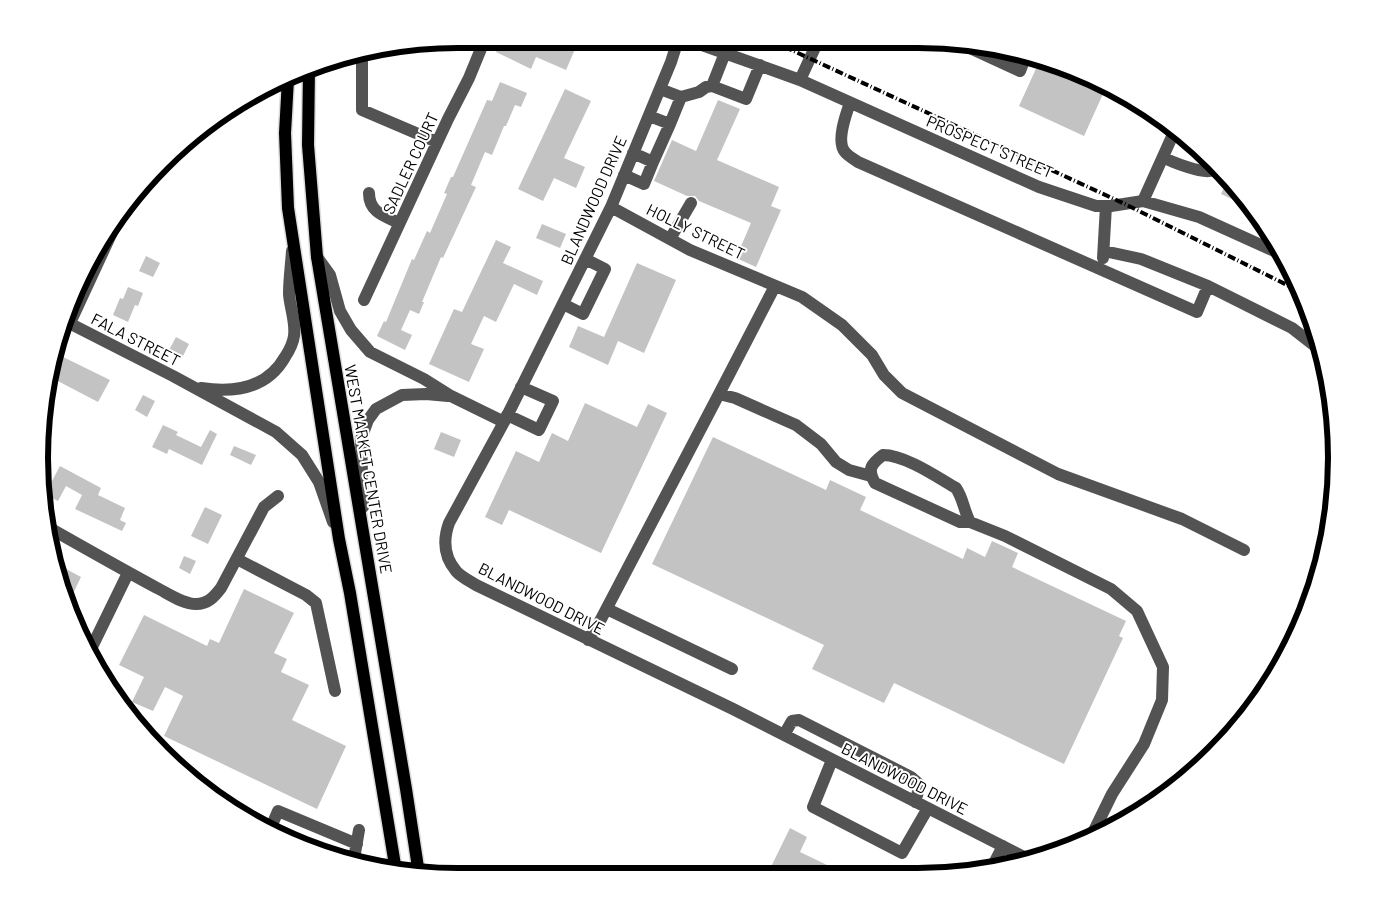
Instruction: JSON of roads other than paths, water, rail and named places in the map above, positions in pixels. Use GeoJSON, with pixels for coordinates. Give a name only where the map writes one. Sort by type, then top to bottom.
{"type":"FeatureCollection","features":[{"type":"Feature","properties":{"kind":"main road","name":"WEST MARKET CENTER DRIVE"},"geometry":{"type":"LineString","coordinates":[[310,75],[308,144],[317,257],[418,867]]}},
{"type":"Feature","properties":{"kind":"main road"},"geometry":{"type":"LineString","coordinates":[[288,85],[285,133],[288,208],[339,539],[350,593],[395,864]]}},
{"type":"Feature","properties":{"kind":"street","name":"SADLER COURT"},"geometry":{"type":"LineString","coordinates":[[364,300],[437,142],[469,78],[481,48]]}},
{"type":"Feature","properties":{"kind":"street","name":"BLANDWOOD DRIVE"},"geometry":{"type":"LineString","coordinates":[[675,48],[611,207],[505,419],[449,523],[444,536],[445,549],[456,572],[476,585],[784,735],[1022,856]]}},
{"type":"Feature","properties":{"kind":"street","name":"PROSPECT STREET"},"geometry":{"type":"LineString","coordinates":[[711,48],[800,80],[1039,187],[1096,206],[1143,202],[1199,217],[1272,250]]}},
{"type":"Feature","properties":{"kind":"street"},"geometry":{"type":"LineString","coordinates":[[800,80],[815,48]]}},
{"type":"Feature","properties":{"kind":"street"},"geometry":{"type":"LineString","coordinates":[[979,52],[1020,71],[1024,61]]}},
{"type":"Feature","properties":{"kind":"street"},"geometry":{"type":"LineString","coordinates":[[712,86],[725,53]]}},
{"type":"Feature","properties":{"kind":"street"},"geometry":{"type":"LineString","coordinates":[[362,59],[362,110],[437,142]]}},
{"type":"Feature","properties":{"kind":"street"},"geometry":{"type":"LineString","coordinates":[[660,89],[682,97],[712,86],[746,99],[760,66]]}},
{"type":"Feature","properties":{"kind":"street"},"geometry":{"type":"LineString","coordinates":[[624,175],[644,184],[682,97]]}},
{"type":"Feature","properties":{"kind":"street"},"geometry":{"type":"LineString","coordinates":[[850,103],[844,123],[842,145],[844,152],[858,162],[1197,312],[1208,286]]}},
{"type":"Feature","properties":{"kind":"street"},"geometry":{"type":"LineString","coordinates":[[649,116],[670,124]]}},
{"type":"Feature","properties":{"kind":"street"},"geometry":{"type":"LineString","coordinates":[[1143,202],[1172,136]]}},
{"type":"Feature","properties":{"kind":"street"},"geometry":{"type":"LineString","coordinates":[[633,153],[653,162]]}},
{"type":"Feature","properties":{"kind":"street"},"geometry":{"type":"LineString","coordinates":[[1163,157],[1173,163],[1203,171],[1211,171]]}},
{"type":"Feature","properties":{"kind":"street"},"geometry":{"type":"LineString","coordinates":[[369,193],[369,201],[376,211],[399,223]]}},
{"type":"Feature","properties":{"kind":"street"},"geometry":{"type":"LineString","coordinates":[[670,239],[690,203]]}},
{"type":"Feature","properties":{"kind":"street"},"geometry":{"type":"LineString","coordinates":[[1101,270],[1104,251],[1106,206]]}},
{"type":"Feature","properties":{"kind":"street","name":"HOLLY STREET"},"geometry":{"type":"LineString","coordinates":[[611,207],[690,250],[802,297],[842,325],[872,355],[884,376],[902,393],[1058,474],[1182,519],[1244,550]]}},
{"type":"Feature","properties":{"kind":"street","name":"FALA STREET"},"geometry":{"type":"LineString","coordinates":[[192,387],[228,390],[252,386],[263,382],[282,363],[294,337],[289,295],[292,236]]}},
{"type":"Feature","properties":{"kind":"street"},"geometry":{"type":"LineString","coordinates":[[1104,251],[1141,258],[1208,286],[1292,328],[1313,344]]}},
{"type":"Feature","properties":{"kind":"street"},"geometry":{"type":"LineString","coordinates":[[317,257],[330,275],[340,311],[352,330],[370,352],[424,379],[451,396],[505,419],[539,430],[553,401],[521,387]]}},
{"type":"Feature","properties":{"kind":"street"},"geometry":{"type":"LineString","coordinates":[[563,304],[583,314],[605,269],[585,259]]}},
{"type":"Feature","properties":{"kind":"street"},"geometry":{"type":"LineString","coordinates":[[88,281],[93,270]]}},
{"type":"Feature","properties":{"kind":"street"},"geometry":{"type":"LineString","coordinates":[[588,640],[607,609],[719,394],[771,284]]}},
{"type":"Feature","properties":{"kind":"street","name":"FALA STREET"},"geometry":{"type":"LineString","coordinates":[[70,323],[276,432],[302,456],[319,482],[339,539]]}},
{"type":"Feature","properties":{"kind":"street"},"geometry":{"type":"LineString","coordinates":[[719,394],[735,398],[796,425],[821,444],[836,462],[849,470],[871,476]]}},
{"type":"Feature","properties":{"kind":"street"},"geometry":{"type":"LineString","coordinates":[[364,533],[361,439],[368,420],[376,409],[402,395],[451,396]]}},
{"type":"Feature","properties":{"kind":"street"},"geometry":{"type":"LineString","coordinates":[[970,522],[965,513],[961,495],[956,488],[890,455],[883,455],[874,462],[871,476],[875,484],[960,522],[970,522],[1005,536],[1111,589],[1137,611],[1163,667],[1162,700],[1144,744],[1112,794],[1095,828]]}},
{"type":"Feature","properties":{"kind":"street"},"geometry":{"type":"LineString","coordinates":[[54,530],[128,573],[188,603],[206,603],[214,598],[221,588],[264,507],[278,496]]}},
{"type":"Feature","properties":{"kind":"street"},"geometry":{"type":"LineString","coordinates":[[237,559],[306,595],[316,603],[335,691]]}},
{"type":"Feature","properties":{"kind":"street"},"geometry":{"type":"LineString","coordinates":[[93,646],[128,573]]}},
{"type":"Feature","properties":{"kind":"street"},"geometry":{"type":"LineString","coordinates":[[607,609],[732,669]]}},
{"type":"Feature","properties":{"kind":"street"},"geometry":{"type":"LineString","coordinates":[[784,735],[792,721],[799,720],[917,782],[920,789],[915,802]]}},
{"type":"Feature","properties":{"kind":"street"},"geometry":{"type":"LineString","coordinates":[[832,760],[813,807],[902,853],[928,808]]}},
{"type":"Feature","properties":{"kind":"street"},"geometry":{"type":"LineString","coordinates":[[272,824],[278,810],[357,844]]}},
{"type":"Feature","properties":{"kind":"street"},"geometry":{"type":"LineString","coordinates":[[355,856],[359,830]]}},
{"type":"Feature","properties":{"kind":"street"},"geometry":{"type":"LineString","coordinates":[[995,861],[1003,846]]}},
{"type":"Feature","properties":{"kind":"railway"},"geometry":{"type":"LineString","coordinates":[[787,48],[1125,204],[1291,287]]}}]}
